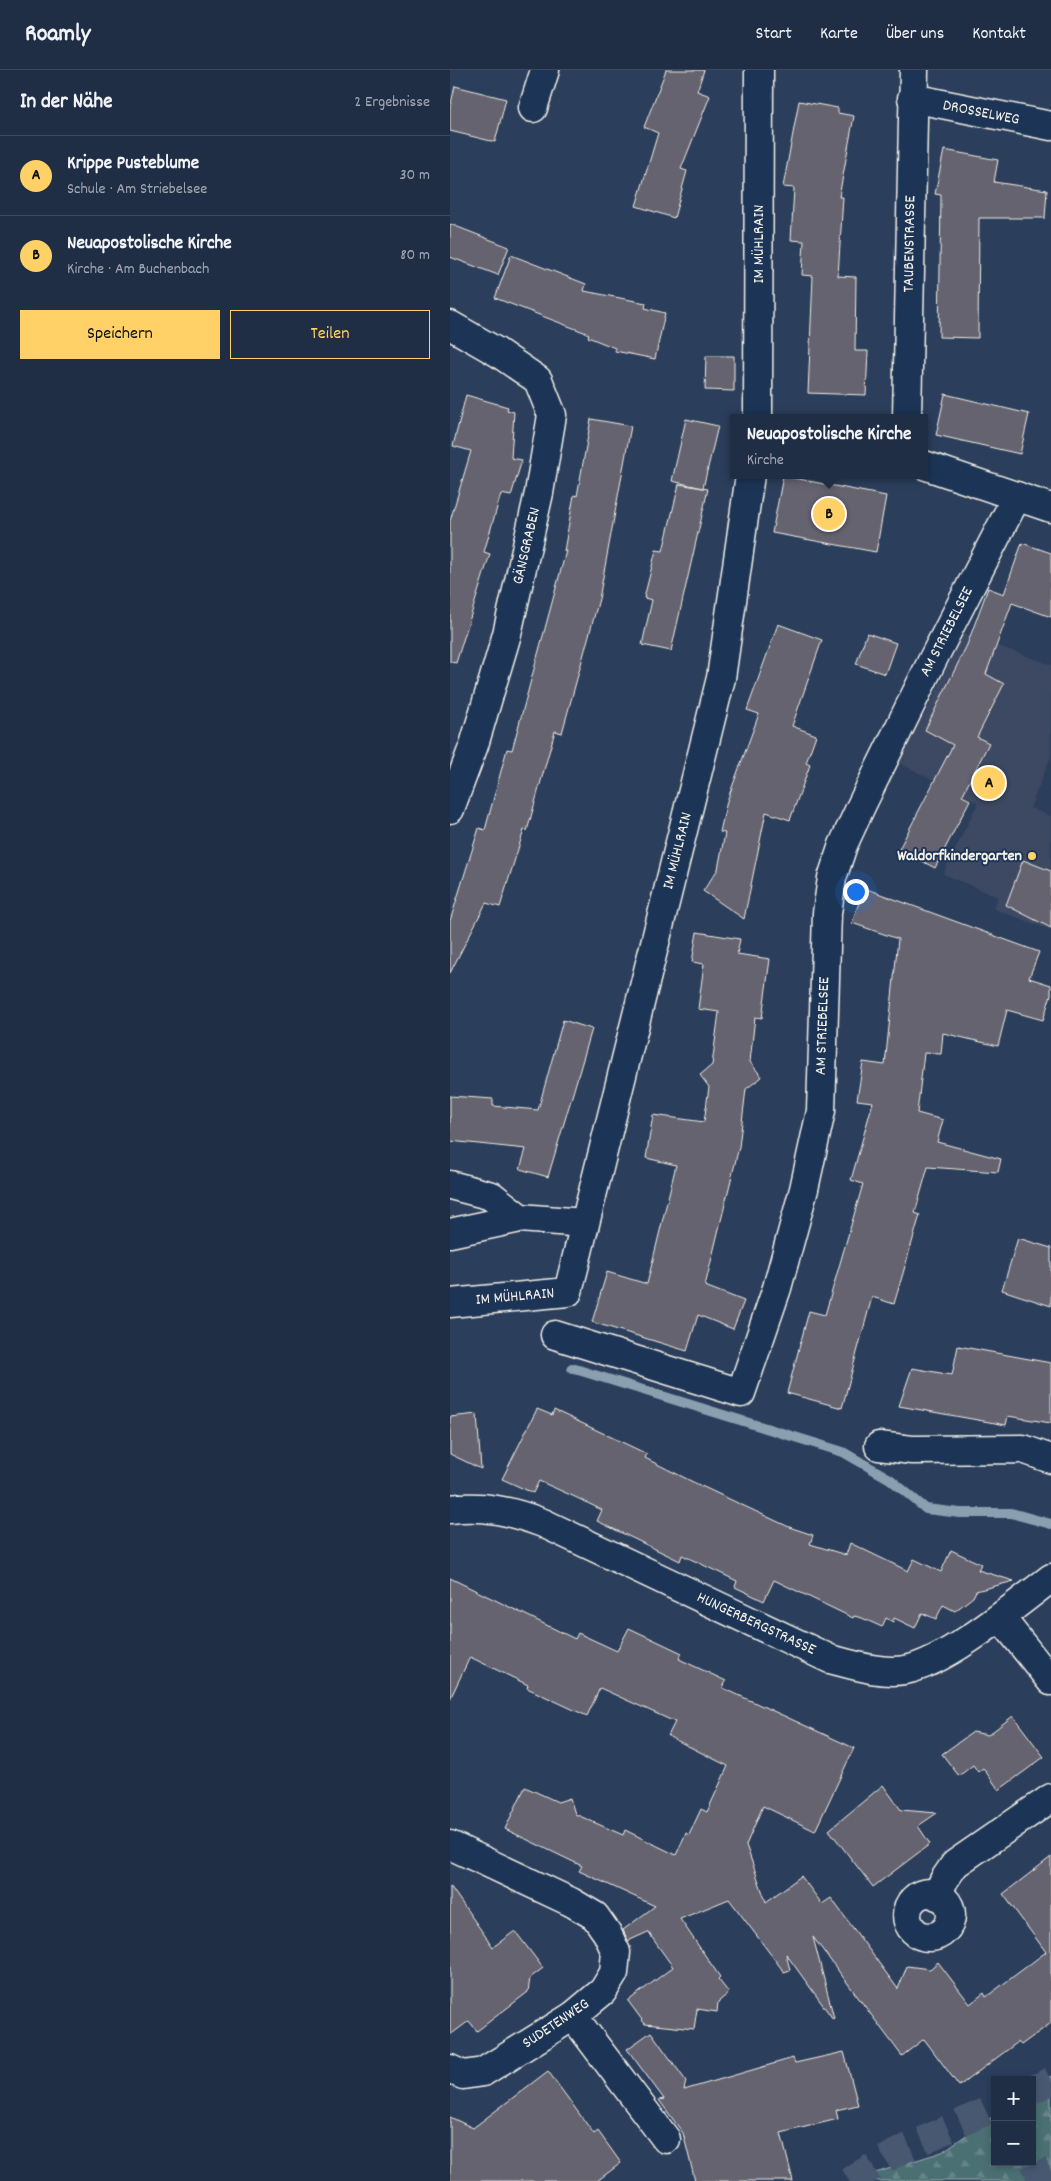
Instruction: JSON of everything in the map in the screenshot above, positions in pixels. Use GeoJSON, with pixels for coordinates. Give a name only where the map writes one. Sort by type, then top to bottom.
{"type":"FeatureCollection","features":[{"type":"Feature","properties":{"kind":"street"},"geometry":{"type":"LineString","coordinates":[[533,108],[545,70]]}},
{"type":"Feature","properties":{"kind":"street","name":"IM MÜHLRAIN"},"geometry":{"type":"LineString","coordinates":[[759,70],[763,414]]}},
{"type":"Feature","properties":{"kind":"street","name":"TAUBENSTRASSE"},"geometry":{"type":"LineString","coordinates":[[907,414],[914,70]]}},
{"type":"Feature","properties":{"kind":"street","name":"DROSSELWEG"},"geometry":{"type":"LineString","coordinates":[[912,98],[1051,126]]}},
{"type":"Feature","properties":{"kind":"street","name":"GÄNSGRABEN"},"geometry":{"type":"LineString","coordinates":[[450,325],[497,352],[538,380],[552,415],[539,493],[507,634],[474,745],[450,809]]}},
{"type":"Feature","properties":{"kind":"street"},"geometry":{"type":"LineString","coordinates":[[928,466],[1051,508]]}},
{"type":"Feature","properties":{"kind":"street","name":"IM MÜHLRAIN"},"geometry":{"type":"LineString","coordinates":[[450,1303],[568,1292],[721,678],[749,479]]}},
{"type":"Feature","properties":{"kind":"street","name":"AM STRIEBELSEE"},"geometry":{"type":"LineString","coordinates":[[555,1335],[741,1393],[778,1288],[804,1189],[820,1111],[828,913],[832,878],[862,804],[933,659],[1017,496]]}},
{"type":"Feature","properties":{"kind":"street"},"geometry":{"type":"LineString","coordinates":[[450,1185],[492,1196],[520,1218]]}},
{"type":"Feature","properties":{"kind":"street"},"geometry":{"type":"LineString","coordinates":[[450,1233],[520,1218],[584,1223]]}},
{"type":"Feature","properties":{"kind":"street"},"geometry":{"type":"LineString","coordinates":[[879,1446],[912,1450],[1022,1448],[1051,1459]]}},
{"type":"Feature","properties":{"kind":"street","name":"HUNGERBERGSTRASSE"},"geometry":{"type":"LineString","coordinates":[[450,1509],[471,1506],[509,1511],[543,1523],[830,1659],[868,1669],[905,1670],[927,1663],[1001,1618],[1051,1578]]}},
{"type":"Feature","properties":{"kind":"street"},"geometry":{"type":"LineString","coordinates":[[1001,1618],[1051,1681]]}},
{"type":"Feature","properties":{"kind":"street"},"geometry":{"type":"LineString","coordinates":[[937,1896],[944,1880],[955,1864],[1051,1798]]}},
{"type":"Feature","properties":{"kind":"street","name":"SUDETENWEG"},"geometry":{"type":"LineString","coordinates":[[450,1845],[571,1902],[594,1916],[607,1933],[616,1952],[614,1973],[603,1991],[573,2016],[483,2072],[463,2075],[450,2069]]}},
{"type":"Feature","properties":{"kind":"street"},"geometry":{"type":"LineString","coordinates":[[573,2016],[666,2139]]}},
{"type":"Feature","properties":{"kind":"shaded area"},"geometry":{"type":"Polygon","coordinates":[[[963,633],[1051,665],[1051,757],[1030,808],[1051,816],[1051,930],[994,909],[998,897],[943,874],[978,803],[898,762],[934,696],[963,633]]]}},
{"type":"Feature","properties":{"kind":"green space"},"geometry":{"type":"Polygon","coordinates":[[[1051,2076],[1051,2181],[850,2181],[942,2152],[991,2118],[991,2166],[1036,2166],[1036,2086],[1051,2076]]]}},
{"type":"Feature","properties":{"kind":"building"},"geometry":{"type":"Polygon","coordinates":[[[666,70],[704,70],[697,91],[710,96],[681,169],[687,171],[674,218],[636,206],[658,133],[644,127],[666,70]]]}},
{"type":"Feature","properties":{"kind":"building"},"geometry":{"type":"Polygon","coordinates":[[[455,86],[506,99],[495,142],[450,131],[450,108],[455,86]]]}},
{"type":"Feature","properties":{"kind":"building"},"geometry":{"type":"Polygon","coordinates":[[[799,101],[838,108],[838,113],[854,116],[839,197],[843,197],[838,276],[856,277],[855,351],[868,351],[866,395],[808,393],[813,276],[802,275],[804,241],[791,240],[794,188],[783,187],[799,101]]]}},
{"type":"Feature","properties":{"kind":"building"},"geometry":{"type":"Polygon","coordinates":[[[944,150],[998,160],[994,182],[1047,190],[1045,218],[979,218],[978,338],[939,337],[941,195],[935,194],[944,150]]]}},
{"type":"Feature","properties":{"kind":"building"},"geometry":{"type":"Polygon","coordinates":[[[450,224],[509,247],[498,275],[450,257],[450,224]]]}},
{"type":"Feature","properties":{"kind":"building"},"geometry":{"type":"Polygon","coordinates":[[[511,255],[586,284],[584,291],[646,303],[645,308],[665,313],[655,359],[615,351],[615,348],[588,337],[589,334],[495,298],[511,255]]]}},
{"type":"Feature","properties":{"kind":"building"},"geometry":{"type":"Polygon","coordinates":[[[706,356],[734,356],[734,391],[705,390],[706,356]]]}},
{"type":"Feature","properties":{"kind":"building"},"geometry":{"type":"Polygon","coordinates":[[[945,394],[1029,414],[1020,454],[936,435],[945,394]]]}},
{"type":"Feature","properties":{"kind":"building"},"geometry":{"type":"Polygon","coordinates":[[[466,395],[508,407],[507,410],[514,412],[511,458],[522,460],[511,496],[501,494],[484,552],[490,554],[456,663],[450,662],[450,521],[471,451],[453,446],[466,395]]]}},
{"type":"Feature","properties":{"kind":"building"},"geometry":{"type":"Polygon","coordinates":[[[591,419],[631,426],[599,599],[562,733],[555,731],[527,831],[524,830],[500,907],[486,903],[450,973],[450,921],[479,828],[485,830],[507,749],[512,750],[566,551],[564,551],[574,495],[577,496],[591,419]]]}},
{"type":"Feature","properties":{"kind":"building"},"geometry":{"type":"Polygon","coordinates":[[[686,419],[718,426],[703,488],[672,481],[686,419]]]}},
{"type":"Feature","properties":{"kind":"building"},"geometry":{"type":"Polygon","coordinates":[[[782,479],[798,479],[886,496],[876,552],[772,533],[782,479]]]}},
{"type":"Feature","properties":{"kind":"building"},"geometry":{"type":"Polygon","coordinates":[[[679,484],[708,489],[671,651],[642,645],[652,600],[644,598],[656,550],[663,551],[679,484]]]}},
{"type":"Feature","properties":{"kind":"building"},"geometry":{"type":"Polygon","coordinates":[[[1022,543],[1051,553],[1051,617],[1012,603],[986,674],[1004,684],[977,737],[989,743],[962,796],[970,800],[935,868],[899,849],[953,745],[925,730],[967,645],[988,588],[1004,594],[1022,543]]]}},
{"type":"Feature","properties":{"kind":"building"},"geometry":{"type":"Polygon","coordinates":[[[778,624],[822,640],[792,726],[816,735],[806,763],[810,765],[790,820],[766,812],[744,919],[703,891],[718,869],[725,833],[720,832],[727,801],[759,714],[747,710],[778,624]]]}},
{"type":"Feature","properties":{"kind":"building"},"geometry":{"type":"Polygon","coordinates":[[[867,633],[896,643],[885,674],[856,664],[867,633]]]}},
{"type":"Feature","properties":{"kind":"building"},"geometry":{"type":"Polygon","coordinates":[[[1023,860],[1051,871],[1051,928],[1006,905],[1023,860]]]}},
{"type":"Feature","properties":{"kind":"building"},"geometry":{"type":"Polygon","coordinates":[[[864,888],[1039,952],[1029,978],[1051,985],[1051,995],[1043,1020],[1007,1010],[998,1046],[943,1033],[941,1054],[924,1053],[917,1113],[943,1120],[937,1142],[1001,1159],[998,1172],[928,1167],[915,1213],[920,1215],[894,1304],[872,1297],[842,1408],[787,1393],[809,1311],[825,1315],[863,1184],[851,1180],[873,1102],[857,1100],[863,1062],[885,1065],[898,939],[852,923],[864,888]]]}},
{"type":"Feature","properties":{"kind":"building"},"geometry":{"type":"Polygon","coordinates":[[[697,932],[740,939],[737,954],[770,959],[762,1018],[755,1017],[750,1062],[762,1077],[746,1089],[739,1147],[705,1286],[744,1301],[733,1329],[698,1315],[687,1351],[592,1322],[607,1272],[647,1284],[676,1165],[646,1158],[653,1115],[704,1122],[709,1087],[700,1075],[712,1065],[719,1012],[698,1009],[704,964],[692,962],[697,932]]]}},
{"type":"Feature","properties":{"kind":"building"},"geometry":{"type":"Polygon","coordinates":[[[563,1020],[592,1029],[548,1177],[520,1169],[526,1149],[450,1141],[450,1096],[493,1099],[493,1106],[538,1110],[563,1020]]]}},
{"type":"Feature","properties":{"kind":"building"},"geometry":{"type":"Polygon","coordinates":[[[1018,1238],[1051,1248],[1051,1306],[1002,1290],[1018,1238]]]}},
{"type":"Feature","properties":{"kind":"building"},"geometry":{"type":"Polygon","coordinates":[[[958,1346],[1051,1363],[1051,1423],[1008,1416],[1006,1425],[899,1406],[912,1368],[952,1375],[958,1346]]]}},
{"type":"Feature","properties":{"kind":"building"},"geometry":{"type":"Polygon","coordinates":[[[537,1409],[552,1415],[554,1410],[647,1454],[645,1458],[695,1483],[789,1527],[813,1535],[810,1544],[846,1555],[850,1543],[908,1571],[914,1559],[941,1572],[951,1550],[981,1564],[978,1570],[1014,1581],[976,1591],[973,1597],[955,1611],[943,1605],[936,1619],[922,1613],[915,1628],[894,1618],[893,1622],[886,1618],[882,1627],[862,1618],[854,1616],[853,1618],[774,1580],[764,1601],[735,1587],[737,1581],[682,1555],[680,1561],[597,1521],[602,1510],[575,1497],[539,1481],[533,1493],[502,1479],[537,1409]]]}},
{"type":"Feature","properties":{"kind":"building"},"geometry":{"type":"Polygon","coordinates":[[[477,1414],[481,1469],[450,1454],[450,1417],[477,1414]]]}},
{"type":"Feature","properties":{"kind":"building"},"geometry":{"type":"Polygon","coordinates":[[[450,1578],[575,1639],[578,1633],[617,1651],[629,1628],[682,1653],[679,1659],[726,1681],[723,1688],[854,1748],[815,1831],[763,1806],[746,1845],[766,1902],[801,1876],[822,1904],[831,1898],[898,1989],[907,1966],[930,1969],[938,1962],[970,2004],[984,1993],[986,1997],[1046,1952],[1003,1894],[1051,1857],[1051,2023],[1021,2045],[1018,2042],[959,2086],[924,2039],[902,2056],[813,1937],[833,2019],[786,1954],[790,1970],[784,1972],[729,1899],[680,1919],[729,1993],[718,2002],[717,2012],[697,2009],[694,2029],[645,2024],[628,2001],[673,1967],[648,1932],[628,1941],[623,1930],[655,1906],[579,1871],[582,1866],[505,1829],[525,1787],[558,1802],[570,1798],[575,1814],[623,1835],[625,1830],[676,1855],[686,1833],[689,1835],[701,1809],[707,1812],[728,1766],[668,1736],[675,1722],[600,1688],[587,1716],[527,1688],[528,1685],[470,1657],[450,1699],[450,1578]]]}},
{"type":"Feature","properties":{"kind":"building"},"geometry":{"type":"Polygon","coordinates":[[[1013,1716],[1044,1757],[999,1790],[983,1768],[978,1772],[973,1765],[959,1776],[942,1754],[973,1732],[988,1735],[1013,1716]]]}},
{"type":"Feature","properties":{"kind":"building"},"geometry":{"type":"Polygon","coordinates":[[[883,1785],[901,1810],[937,1813],[918,1826],[930,1844],[873,1887],[829,1830],[883,1785]]]}},
{"type":"Feature","properties":{"kind":"building"},"geometry":{"type":"Polygon","coordinates":[[[450,1886],[493,1947],[515,1931],[543,1968],[530,1978],[528,1992],[477,2031],[469,2021],[450,2035],[450,1886]]]}},
{"type":"Feature","properties":{"kind":"building"},"geometry":{"type":"Polygon","coordinates":[[[651,2032],[686,2081],[684,2090],[793,2058],[795,2063],[844,2052],[858,2105],[836,2110],[838,2119],[781,2133],[793,2181],[695,2181],[683,2133],[659,2100],[664,2099],[627,2049],[651,2032]]]}},
{"type":"Feature","properties":{"kind":"building"},"geometry":{"type":"Polygon","coordinates":[[[548,2071],[594,2134],[598,2131],[621,2163],[597,2181],[450,2181],[450,2117],[473,2128],[548,2071]]]}},
{"type":"Feature","properties":{"kind":"waterway"},"geometry":{"type":"LineString","coordinates":[[572,1368],[843,1452],[890,1479],[926,1509],[960,1513],[1011,1513],[1051,1524]]}},
{"type":"Feature","properties":{"kind":"tunnel"},"geometry":{"type":"LineString","coordinates":[[1036,2088],[1051,2081]]}},
{"type":"Feature","properties":{"kind":"tunnel"},"geometry":{"type":"LineString","coordinates":[[849,2181],[896,2153],[991,2109]]}},
{"type":"Feature","properties":{"kind":"tunnel"},"geometry":{"type":"LineString","coordinates":[[1027,2181],[1051,2171]]}},
{"type":"Feature","properties":{"kind":"place","name":"Neuapostolische Kirche"},"geometry":{"type":"Point","coordinates":[829,514]}},
{"type":"Feature","properties":{"kind":"place","name":"Krippe Pusteblume"},"geometry":{"type":"Point","coordinates":[989,783]}},
{"type":"Feature","properties":{"kind":"place","name":"Waldorfkindergarten"},"geometry":{"type":"Point","coordinates":[1032,856]}}]}
